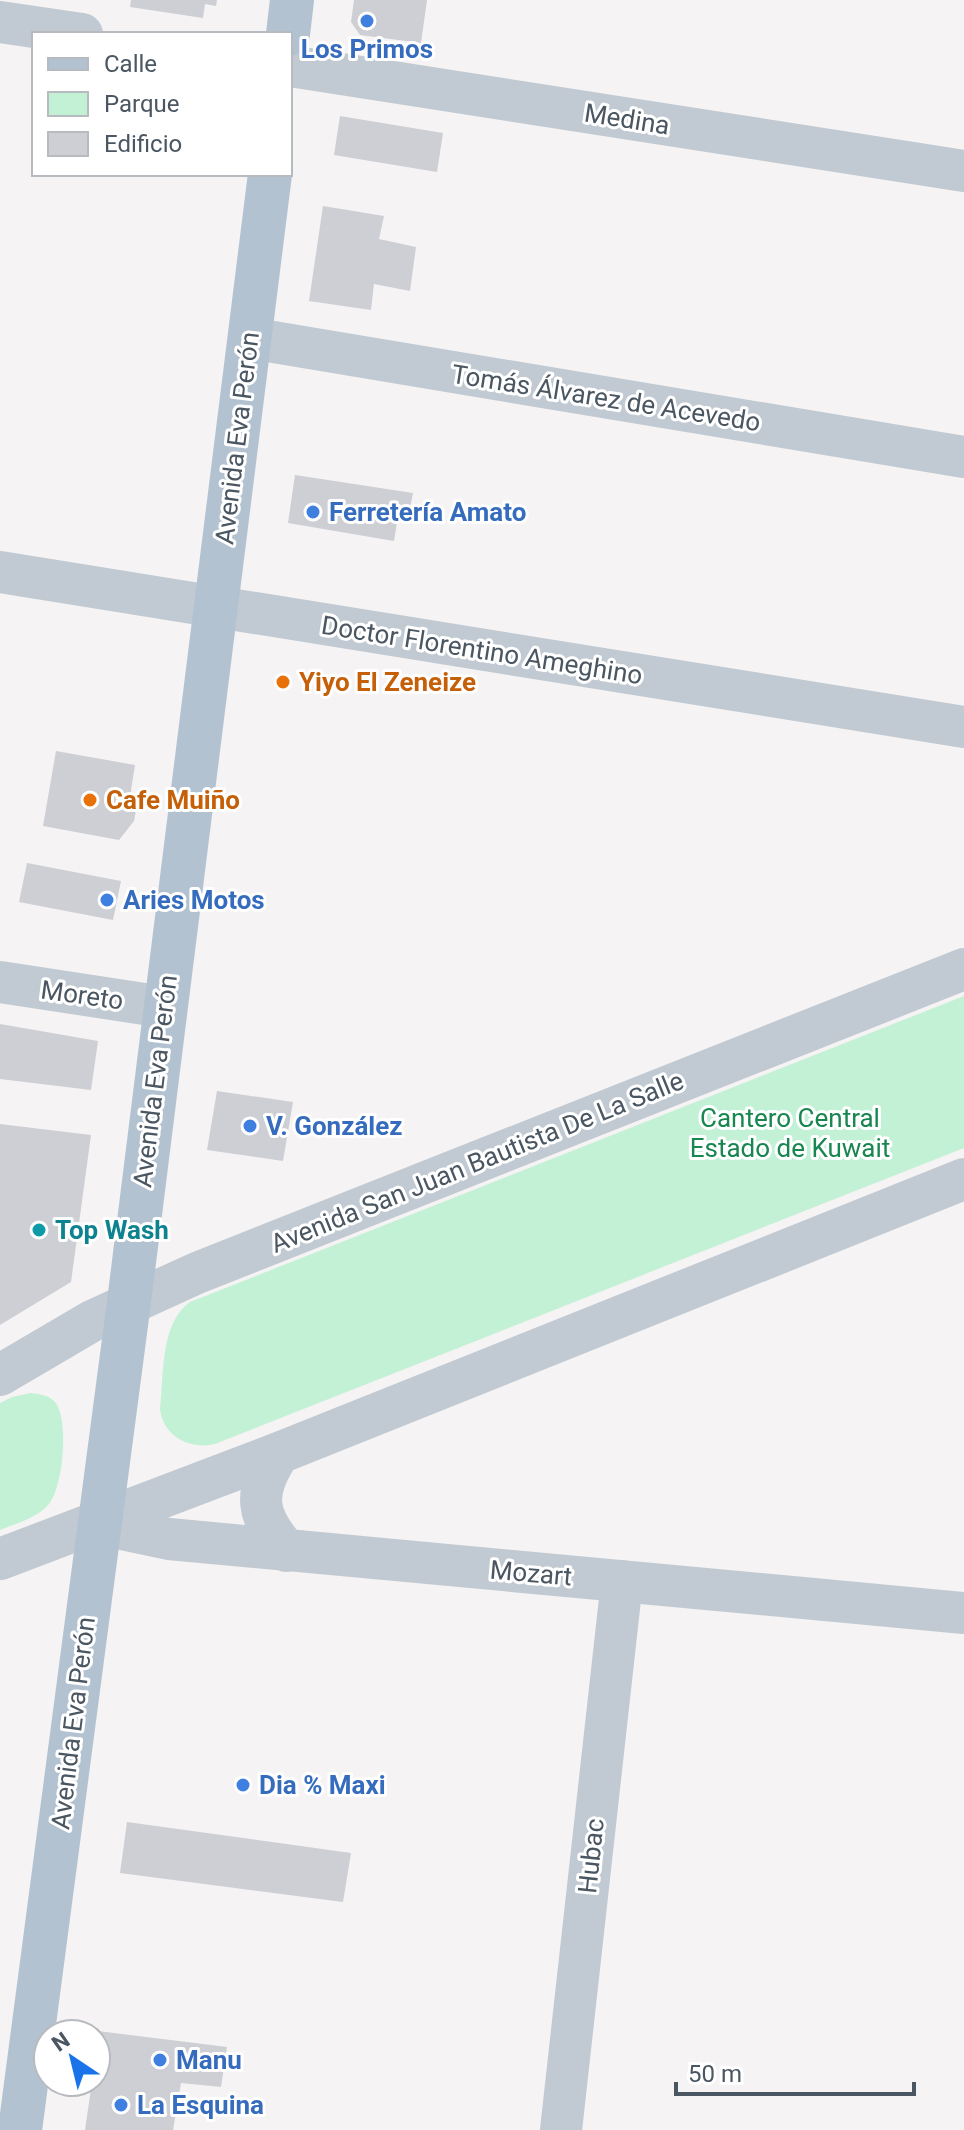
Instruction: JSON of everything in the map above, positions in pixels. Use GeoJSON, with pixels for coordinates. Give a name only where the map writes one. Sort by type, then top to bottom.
{"type":"FeatureCollection","features":[{"type":"Feature","properties":{"kind":"main road"},"geometry":{"type":"LineString","coordinates":[[288,32],[292,0]]}},
{"type":"Feature","properties":{"kind":"main road","name":"Avenida Eva Perón"},"geometry":{"type":"LineString","coordinates":[[20,2130],[129,1302],[270,176]]}},
{"type":"Feature","properties":{"kind":"street"},"geometry":{"type":"LineString","coordinates":[[0,22],[68,32]]}},
{"type":"Feature","properties":{"kind":"street","name":"Medina"},"geometry":{"type":"LineString","coordinates":[[292,66],[964,171]]}},
{"type":"Feature","properties":{"kind":"street","name":"Tomás Álvarez de Acevedo"},"geometry":{"type":"LineString","coordinates":[[249,338],[964,457]]}},
{"type":"Feature","properties":{"kind":"street","name":"Doctor Florentino Ameghino"},"geometry":{"type":"LineString","coordinates":[[0,572],[964,727]]}},
{"type":"Feature","properties":{"kind":"street","name":"Avenida San Juan Bautista De La Salle"},"geometry":{"type":"LineString","coordinates":[[0,1375],[129,1302],[197,1273],[964,969]]}},
{"type":"Feature","properties":{"kind":"street","name":"Moreto"},"geometry":{"type":"LineString","coordinates":[[0,982],[164,1007]]}},
{"type":"Feature","properties":{"kind":"street"},"geometry":{"type":"LineString","coordinates":[[0,1559],[279,1453],[964,1179]]}},
{"type":"Feature","properties":{"kind":"street"},"geometry":{"type":"LineString","coordinates":[[279,1453],[264,1477],[261,1504],[268,1530],[287,1551]]}},
{"type":"Feature","properties":{"kind":"street","name":"Mozart"},"geometry":{"type":"LineString","coordinates":[[98,1524],[169,1539],[964,1613]]}},
{"type":"Feature","properties":{"kind":"street","name":"Hubac"},"geometry":{"type":"LineString","coordinates":[[561,2130],[622,1581]]}},
{"type":"Feature","properties":{"kind":"green space","name":"Cantero Central Estado de Kuwait"},"geometry":{"type":"Polygon","coordinates":[[[964,996],[964,1148],[215,1444],[188,1443],[166,1427],[160,1409],[165,1351],[173,1323],[190,1302],[964,996]]]}},
{"type":"Feature","properties":{"kind":"green space"},"geometry":{"type":"Polygon","coordinates":[[[31,1393],[49,1397],[59,1409],[63,1452],[58,1483],[44,1509],[0,1530],[0,1403],[31,1393]]]}},
{"type":"Feature","properties":{"kind":"building"},"geometry":{"type":"Polygon","coordinates":[[[131,0],[217,0],[216,6],[205,4],[203,18],[130,7],[131,0]]]}},
{"type":"Feature","properties":{"kind":"building"},"geometry":{"type":"Polygon","coordinates":[[[354,0],[427,0],[421,43],[360,35],[351,22],[354,0]]]}},
{"type":"Feature","properties":{"kind":"building"},"geometry":{"type":"Polygon","coordinates":[[[340,116],[443,133],[437,172],[334,155],[340,116]]]}},
{"type":"Feature","properties":{"kind":"building"},"geometry":{"type":"Polygon","coordinates":[[[323,206],[384,216],[379,239],[416,247],[410,291],[374,284],[371,310],[309,301],[323,206]]]}},
{"type":"Feature","properties":{"kind":"building"},"geometry":{"type":"Polygon","coordinates":[[[295,475],[413,493],[408,518],[398,516],[394,541],[288,523],[295,475]]]}},
{"type":"Feature","properties":{"kind":"building","name":"Cafe Muiño"},"geometry":{"type":"Polygon","coordinates":[[[56,751],[135,765],[131,790],[136,810],[134,821],[119,840],[43,826],[56,751]]]}},
{"type":"Feature","properties":{"kind":"building"},"geometry":{"type":"Polygon","coordinates":[[[27,863],[121,881],[113,920],[19,902],[27,863]]]}},
{"type":"Feature","properties":{"kind":"building"},"geometry":{"type":"Polygon","coordinates":[[[0,1024],[98,1041],[91,1090],[0,1079],[0,1024]]]}},
{"type":"Feature","properties":{"kind":"building","name":"V. González"},"geometry":{"type":"Polygon","coordinates":[[[217,1091],[293,1102],[283,1161],[207,1150],[217,1091]]]}},
{"type":"Feature","properties":{"kind":"building","name":"Top Wash"},"geometry":{"type":"Polygon","coordinates":[[[0,1124],[91,1135],[71,1282],[0,1325],[0,1124]]]}},
{"type":"Feature","properties":{"kind":"building"},"geometry":{"type":"Polygon","coordinates":[[[127,1822],[351,1853],[343,1902],[120,1873],[127,1822]]]}},
{"type":"Feature","properties":{"kind":"building"},"geometry":{"type":"Polygon","coordinates":[[[112,2033],[227,2047],[221,2087],[181,2083],[173,2130],[85,2130],[90,2098],[112,2098],[112,2033]]]}},
{"type":"Feature","properties":{"kind":"place","name":"Los Primos"},"geometry":{"type":"Point","coordinates":[367,21]}},
{"type":"Feature","properties":{"kind":"place","name":"Ferretería Amato"},"geometry":{"type":"Point","coordinates":[313,512]}},
{"type":"Feature","properties":{"kind":"place","name":"Yiyo El Zeneize"},"geometry":{"type":"Point","coordinates":[283,682]}},
{"type":"Feature","properties":{"kind":"place","name":"Cafe Muiño"},"geometry":{"type":"Point","coordinates":[90,800]}},
{"type":"Feature","properties":{"kind":"place","name":"Aries Motos"},"geometry":{"type":"Point","coordinates":[107,900]}},
{"type":"Feature","properties":{"kind":"place","name":"V. González"},"geometry":{"type":"Point","coordinates":[250,1126]}},
{"type":"Feature","properties":{"kind":"place","name":"Top Wash"},"geometry":{"type":"Point","coordinates":[39,1230]}},
{"type":"Feature","properties":{"kind":"place","name":"Dia % Maxi"},"geometry":{"type":"Point","coordinates":[243,1785]}},
{"type":"Feature","properties":{"kind":"place","name":"Manu"},"geometry":{"type":"Point","coordinates":[160,2060]}},
{"type":"Feature","properties":{"kind":"place","name":"La Esquina"},"geometry":{"type":"Point","coordinates":[121,2105]}}]}
